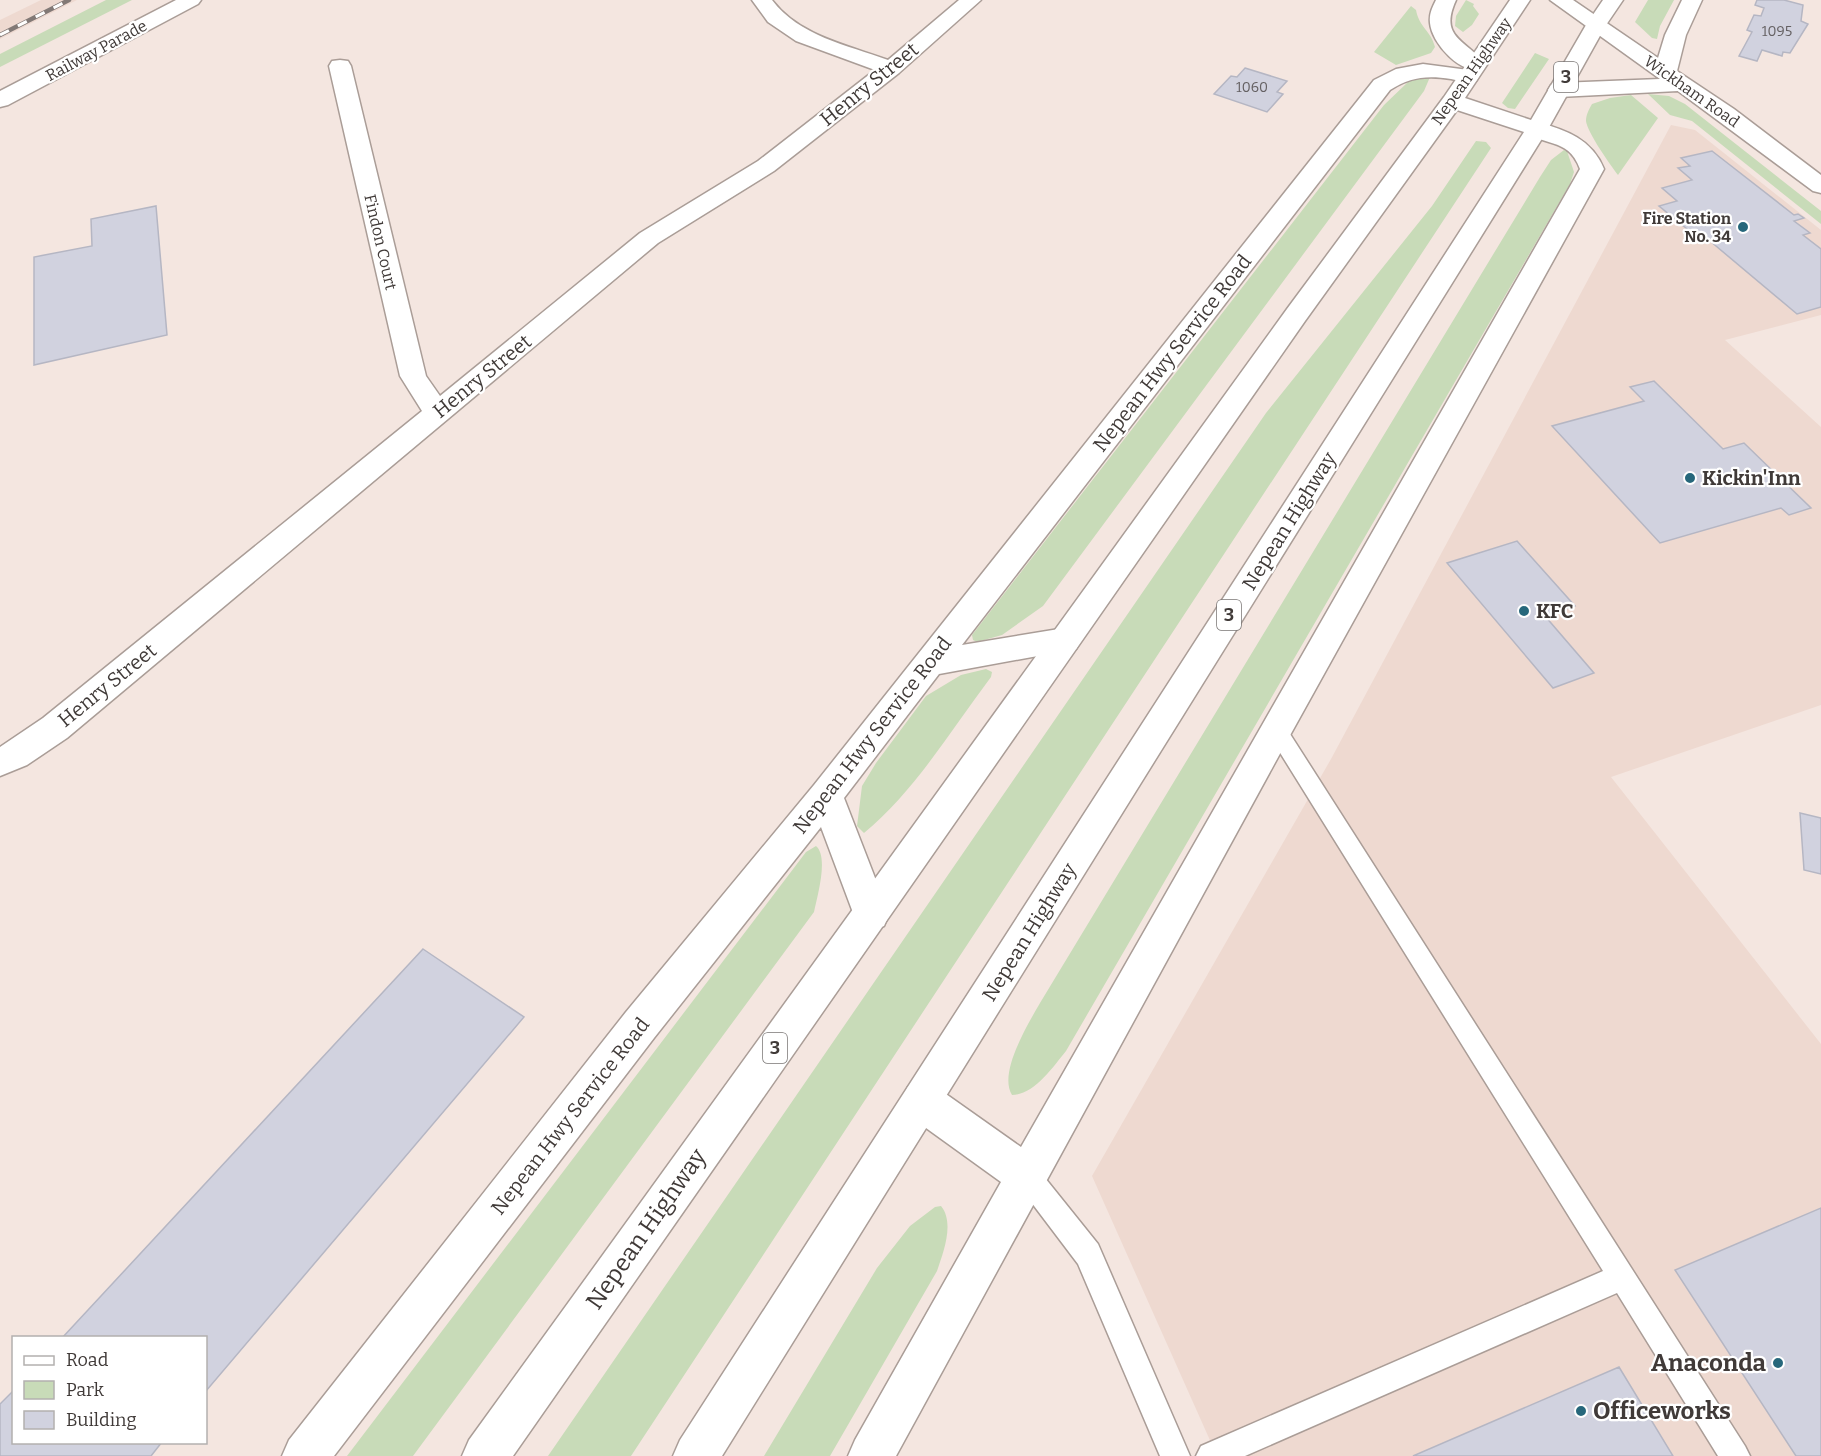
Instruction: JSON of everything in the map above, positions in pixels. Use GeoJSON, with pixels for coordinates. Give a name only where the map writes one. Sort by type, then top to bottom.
{"type":"FeatureCollection","features":[{"type":"Feature","properties":{"kind":"main road","name":"Railway Parade"},"geometry":{"type":"LineString","coordinates":[[0,100],[191,0]]}},
{"type":"Feature","properties":{"kind":"main road"},"geometry":{"type":"LineString","coordinates":[[762,0],[775,18],[804,37],[891,68]]}},
{"type":"Feature","properties":{"kind":"main road","name":"Henry Street"},"geometry":{"type":"LineString","coordinates":[[0,762],[15,755],[54,728],[649,238],[766,166],[891,68],[971,0]]}},
{"type":"Feature","properties":{"kind":"main road"},"geometry":{"type":"LineString","coordinates":[[871,1456],[1276,729],[1593,169],[1586,153],[1576,143],[1537,129],[1465,81],[1454,50],[1441,29],[1439,10],[1446,0]]}},
{"type":"Feature","properties":{"kind":"main road","name":"Nepean Highway"},"geometry":{"type":"LineString","coordinates":[[484,1456],[1465,81],[1520,0]]}},
{"type":"Feature","properties":{"kind":"main road","name":"Wickham Road"},"geometry":{"type":"LineString","coordinates":[[1560,0],[1674,78],[1821,186]]}},
{"type":"Feature","properties":{"kind":"main road","name":"Nepean Highway"},"geometry":{"type":"LineString","coordinates":[[696,1456],[1537,129],[1596,25],[1613,0]]}},
{"type":"Feature","properties":{"kind":"main road"},"geometry":{"type":"LineString","coordinates":[[1558,90],[1674,78],[1670,50],[1679,24],[1692,0]]}},
{"type":"Feature","properties":{"kind":"main road","name":"Findon Court"},"geometry":{"type":"LineString","coordinates":[[340,66],[413,376],[437,412]]}},
{"type":"Feature","properties":{"kind":"main road","name":"Nepean Hwy Service Road"},"geometry":{"type":"LineString","coordinates":[[305,1456],[640,1025],[826,795],[1382,85],[1395,76],[1428,68],[1465,81]]}},
{"type":"Feature","properties":{"kind":"main road"},"geometry":{"type":"LineString","coordinates":[[928,663],[1065,640]]}},
{"type":"Feature","properties":{"kind":"main road"},"geometry":{"type":"LineString","coordinates":[[826,795],[871,914]]}},
{"type":"Feature","properties":{"kind":"main road"},"geometry":{"type":"LineString","coordinates":[[922,1101],[1028,1177]]}},
{"type":"Feature","properties":{"kind":"lane"},"geometry":{"type":"LineString","coordinates":[[1276,729],[1735,1456]]}},
{"type":"Feature","properties":{"kind":"lane"},"geometry":{"type":"LineString","coordinates":[[1028,1177],[1088,1254],[1175,1456]]}},
{"type":"Feature","properties":{"kind":"lane"},"geometry":{"type":"LineString","coordinates":[[1211,1456],[1622,1277]]}},
{"type":"Feature","properties":{"kind":"shaded area"},"geometry":{"type":"Polygon","coordinates":[[[41,0],[77,0],[0,39],[0,20],[41,0]]]}},
{"type":"Feature","properties":{"kind":"shaded area"},"geometry":{"type":"Polygon","coordinates":[[[1671,125],[1695,130],[1821,230],[1821,315],[1725,340],[1821,427],[1821,705],[1611,777],[1821,1044],[1821,1456],[1217,1456],[1092,1176],[1331,759],[1671,125]]]}},
{"type":"Feature","properties":{"kind":"green space"},"geometry":{"type":"Polygon","coordinates":[[[106,0],[132,0],[0,67],[0,54],[106,0]]]}},
{"type":"Feature","properties":{"kind":"green space"},"geometry":{"type":"Polygon","coordinates":[[[1466,0],[1474,4],[1479,14],[1472,25],[1463,32],[1455,26],[1456,16],[1466,0]]]}},
{"type":"Feature","properties":{"kind":"green space"},"geometry":{"type":"Polygon","coordinates":[[[1648,0],[1674,0],[1660,26],[1657,39],[1652,38],[1635,22],[1648,0]]]}},
{"type":"Feature","properties":{"kind":"green space"},"geometry":{"type":"Polygon","coordinates":[[[1411,6],[1416,10],[1435,47],[1431,53],[1396,65],[1374,52],[1411,6]]]}},
{"type":"Feature","properties":{"kind":"green space"},"geometry":{"type":"Polygon","coordinates":[[[1535,53],[1549,59],[1515,109],[1508,108],[1502,103],[1535,53]]]}},
{"type":"Feature","properties":{"kind":"green space"},"geometry":{"type":"Polygon","coordinates":[[[1426,75],[1430,77],[1424,91],[1043,606],[1002,635],[977,642],[973,640],[972,635],[1384,105],[1408,82],[1426,75]]]}},
{"type":"Feature","properties":{"kind":"green space"},"geometry":{"type":"Polygon","coordinates":[[[1648,94],[1669,96],[1685,104],[1821,211],[1821,224],[1692,121],[1670,115],[1648,94]]]}},
{"type":"Feature","properties":{"kind":"green space"},"geometry":{"type":"Polygon","coordinates":[[[1631,95],[1658,118],[1618,175],[1595,141],[1586,119],[1592,104],[1631,95]]]}},
{"type":"Feature","properties":{"kind":"green space"},"geometry":{"type":"Polygon","coordinates":[[[1476,141],[1486,142],[1491,148],[631,1456],[548,1456],[1266,413],[1432,206],[1476,141]]]}},
{"type":"Feature","properties":{"kind":"green space"},"geometry":{"type":"Polygon","coordinates":[[[1564,150],[1567,151],[1574,172],[1570,184],[1066,1051],[1035,1085],[1020,1094],[1012,1095],[1009,1074],[1012,1062],[1022,1036],[1040,1003],[1540,177],[1551,160],[1564,150]]]}},
{"type":"Feature","properties":{"kind":"green space"},"geometry":{"type":"Polygon","coordinates":[[[986,669],[992,672],[991,677],[932,759],[900,798],[864,833],[857,826],[862,786],[876,763],[926,696],[961,675],[986,669]]]}},
{"type":"Feature","properties":{"kind":"green space"},"geometry":{"type":"Polygon","coordinates":[[[816,846],[820,851],[822,868],[814,912],[413,1456],[347,1456],[806,852],[816,846]]]}},
{"type":"Feature","properties":{"kind":"green space"},"geometry":{"type":"Polygon","coordinates":[[[941,1206],[947,1221],[947,1238],[937,1271],[830,1456],[764,1456],[877,1268],[910,1226],[935,1207],[941,1206]]]}},
{"type":"Feature","properties":{"kind":"building"},"geometry":{"type":"Polygon","coordinates":[[[1757,0],[1784,0],[1803,5],[1801,21],[1808,24],[1790,53],[1783,52],[1782,56],[1762,50],[1757,61],[1739,56],[1752,32],[1747,30],[1754,15],[1761,16],[1764,8],[1755,5],[1757,0]]]}},
{"type":"Feature","properties":{"kind":"building"},"geometry":{"type":"Polygon","coordinates":[[[1245,68],[1287,81],[1277,92],[1283,94],[1267,112],[1214,94],[1231,76],[1237,77],[1245,68]]]}},
{"type":"Feature","properties":{"kind":"building","name":"Fire Station No. 34"},"geometry":{"type":"Polygon","coordinates":[[[1712,151],[1794,215],[1798,214],[1804,218],[1794,221],[1810,233],[1803,235],[1821,249],[1821,307],[1797,314],[1710,241],[1703,242],[1659,206],[1677,201],[1662,188],[1692,180],[1678,168],[1690,166],[1681,158],[1712,151]]]}},
{"type":"Feature","properties":{"kind":"building"},"geometry":{"type":"Polygon","coordinates":[[[156,206],[167,335],[34,365],[34,257],[92,246],[91,219],[156,206]]]}},
{"type":"Feature","properties":{"kind":"building","name":"Kickin'Inn"},"geometry":{"type":"Polygon","coordinates":[[[1654,381],[1723,449],[1744,443],[1811,508],[1789,515],[1781,508],[1660,543],[1552,426],[1644,401],[1630,387],[1654,381]]]}},
{"type":"Feature","properties":{"kind":"building","name":"KFC"},"geometry":{"type":"Polygon","coordinates":[[[1517,541],[1575,606],[1545,616],[1594,673],[1553,688],[1447,563],[1517,541]]]}},
{"type":"Feature","properties":{"kind":"building"},"geometry":{"type":"Polygon","coordinates":[[[1800,813],[1821,818],[1821,874],[1804,870],[1800,813]]]}},
{"type":"Feature","properties":{"kind":"building"},"geometry":{"type":"Polygon","coordinates":[[[423,949],[524,1017],[207,1390],[207,1336],[64,1336],[423,949]]]}},
{"type":"Feature","properties":{"kind":"building","name":"Anaconda"},"geometry":{"type":"Polygon","coordinates":[[[1821,1208],[1821,1456],[1796,1456],[1675,1270],[1821,1208]]]}},
{"type":"Feature","properties":{"kind":"building","name":"Officeworks"},"geometry":{"type":"Polygon","coordinates":[[[1619,1367],[1673,1456],[1413,1456],[1619,1367]]]}},
{"type":"Feature","properties":{"kind":"building"},"geometry":{"type":"Polygon","coordinates":[[[12,1392],[12,1444],[160,1444],[151,1456],[0,1456],[0,1404],[12,1392]]]}},
{"type":"Feature","properties":{"kind":"railway"},"geometry":{"type":"LineString","coordinates":[[0,35],[69,0]]}},
{"type":"Feature","properties":{"kind":"place","name":"Fire Station No. 34"},"geometry":{"type":"Point","coordinates":[1743,227]}},
{"type":"Feature","properties":{"kind":"place","name":"Kickin'Inn"},"geometry":{"type":"Point","coordinates":[1690,478]}},
{"type":"Feature","properties":{"kind":"place","name":"KFC"},"geometry":{"type":"Point","coordinates":[1524,611]}},
{"type":"Feature","properties":{"kind":"place","name":"Anaconda"},"geometry":{"type":"Point","coordinates":[1778,1363]}},
{"type":"Feature","properties":{"kind":"place","name":"Officeworks"},"geometry":{"type":"Point","coordinates":[1581,1411]}}]}
